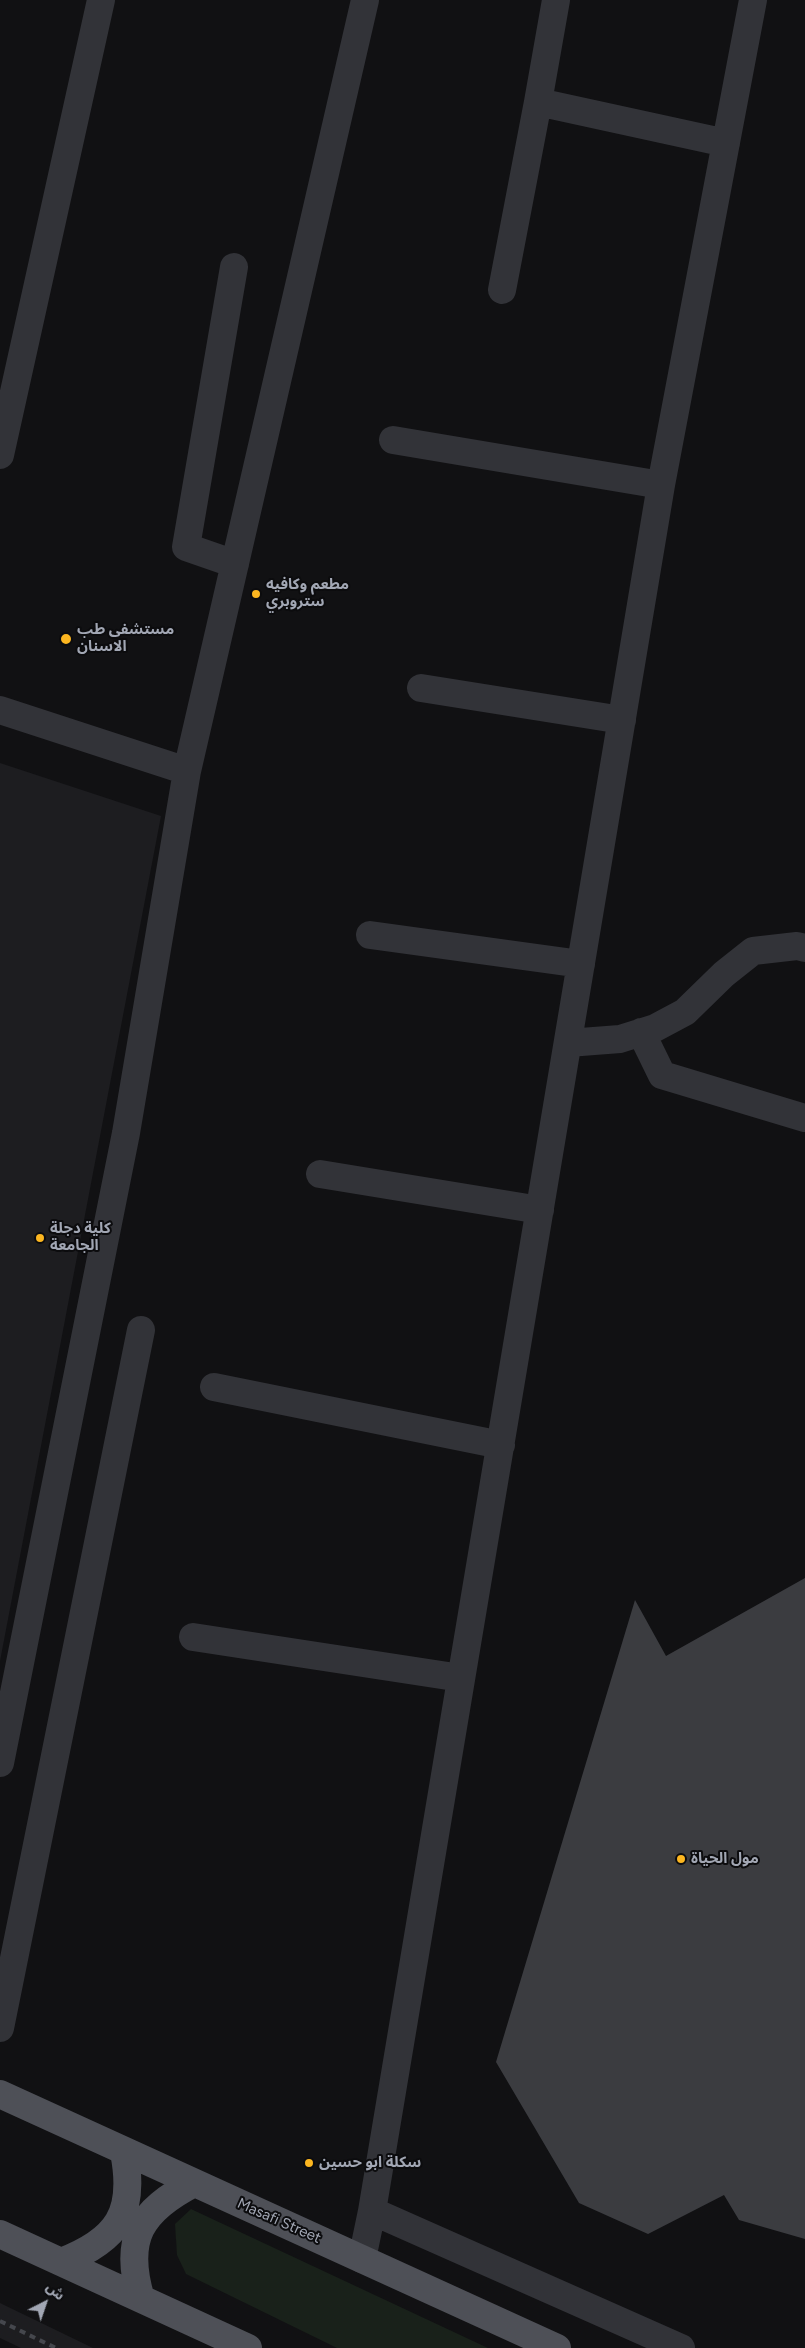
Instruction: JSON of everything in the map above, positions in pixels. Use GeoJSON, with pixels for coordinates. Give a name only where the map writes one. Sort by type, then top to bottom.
{"type":"FeatureCollection","features":[{"type":"Feature","properties":{"kind":"main road","name":"Masafi Street"},"geometry":{"type":"LineString","coordinates":[[0,2094],[557,2348]]}},
{"type":"Feature","properties":{"kind":"main road"},"geometry":{"type":"LineString","coordinates":[[61,2262],[88,2251],[106,2238],[119,2220],[127,2199],[128,2177],[124,2152]]}},
{"type":"Feature","properties":{"kind":"main road"},"geometry":{"type":"LineString","coordinates":[[141,2299],[134,2275],[134,2252],[140,2231],[152,2212],[168,2197],[194,2183]]}},
{"type":"Feature","properties":{"kind":"main road"},"geometry":{"type":"LineString","coordinates":[[0,2234],[248,2348]]}},
{"type":"Feature","properties":{"kind":"street"},"geometry":{"type":"LineString","coordinates":[[0,454],[3,424],[101,0]]}},
{"type":"Feature","properties":{"kind":"street"},"geometry":{"type":"LineString","coordinates":[[0,1762],[126,1133],[187,771],[365,0]]}},
{"type":"Feature","properties":{"kind":"street"},"geometry":{"type":"LineString","coordinates":[[502,290],[556,0]]}},
{"type":"Feature","properties":{"kind":"street"},"geometry":{"type":"LineString","coordinates":[[362,2258],[372,2211],[661,484],[753,0]]}},
{"type":"Feature","properties":{"kind":"street"},"geometry":{"type":"LineString","coordinates":[[538,102],[726,143]]}},
{"type":"Feature","properties":{"kind":"street"},"geometry":{"type":"LineString","coordinates":[[234,267],[186,547],[235,564]]}},
{"type":"Feature","properties":{"kind":"street"},"geometry":{"type":"LineString","coordinates":[[393,440],[661,484]]}},
{"type":"Feature","properties":{"kind":"street"},"geometry":{"type":"LineString","coordinates":[[421,688],[622,720]]}},
{"type":"Feature","properties":{"kind":"street"},"geometry":{"type":"LineString","coordinates":[[0,710],[187,771]]}},
{"type":"Feature","properties":{"kind":"street"},"geometry":{"type":"LineString","coordinates":[[370,935],[581,964]]}},
{"type":"Feature","properties":{"kind":"street"},"geometry":{"type":"LineString","coordinates":[[568,1043],[620,1039],[655,1028],[685,1012],[724,974],[753,951],[797,946],[805,948]]}},
{"type":"Feature","properties":{"kind":"street"},"geometry":{"type":"LineString","coordinates":[[641,1032],[662,1075],[805,1118]]}},
{"type":"Feature","properties":{"kind":"street"},"geometry":{"type":"LineString","coordinates":[[320,1174],[540,1210]]}},
{"type":"Feature","properties":{"kind":"street"},"geometry":{"type":"LineString","coordinates":[[0,2028],[141,1330]]}},
{"type":"Feature","properties":{"kind":"street"},"geometry":{"type":"LineString","coordinates":[[214,1387],[500,1445]]}},
{"type":"Feature","properties":{"kind":"street"},"geometry":{"type":"LineString","coordinates":[[193,1636],[461,1678]]}},
{"type":"Feature","properties":{"kind":"street"},"geometry":{"type":"LineString","coordinates":[[372,2211],[680,2348]]}},
{"type":"Feature","properties":{"kind":"shaded area","name":"كلية دجلة الجامعة"},"geometry":{"type":"Polygon","coordinates":[[[0,763],[161,816],[0,1661],[0,763]]]}},
{"type":"Feature","properties":{"kind":"shaded area"},"geometry":{"type":"Polygon","coordinates":[[[191,2209],[488,2348],[337,2348],[186,2274],[177,2255],[175,2224],[191,2209]]]}},
{"type":"Feature","properties":{"kind":"shaded area"},"geometry":{"type":"Polygon","coordinates":[[[0,2303],[93,2348],[21,2348],[0,2338],[0,2303]]]}},
{"type":"Feature","properties":{"kind":"building","name":"مول الحياة"},"geometry":{"type":"Polygon","coordinates":[[[805,1578],[805,2239],[739,2220],[724,2195],[648,2234],[579,2203],[496,2062],[635,1600],[666,1656],[805,1578]]]}},
{"type":"Feature","properties":{"kind":"railway"},"geometry":{"type":"LineString","coordinates":[[0,2321],[56,2348]]}},
{"type":"Feature","properties":{"kind":"place","name":"مطعم وكافيه ستروبري"},"geometry":{"type":"Point","coordinates":[256,594]}},
{"type":"Feature","properties":{"kind":"place","name":"مستشفى طب الاسنان"},"geometry":{"type":"Point","coordinates":[66,639]}},
{"type":"Feature","properties":{"kind":"place","name":"كلية دجلة الجامعة"},"geometry":{"type":"Point","coordinates":[40,1238]}},
{"type":"Feature","properties":{"kind":"place","name":"مول الحياة"},"geometry":{"type":"Point","coordinates":[681,1859]}},
{"type":"Feature","properties":{"kind":"place","name":"سكلة ابو حسين"},"geometry":{"type":"Point","coordinates":[309,2163]}}]}
